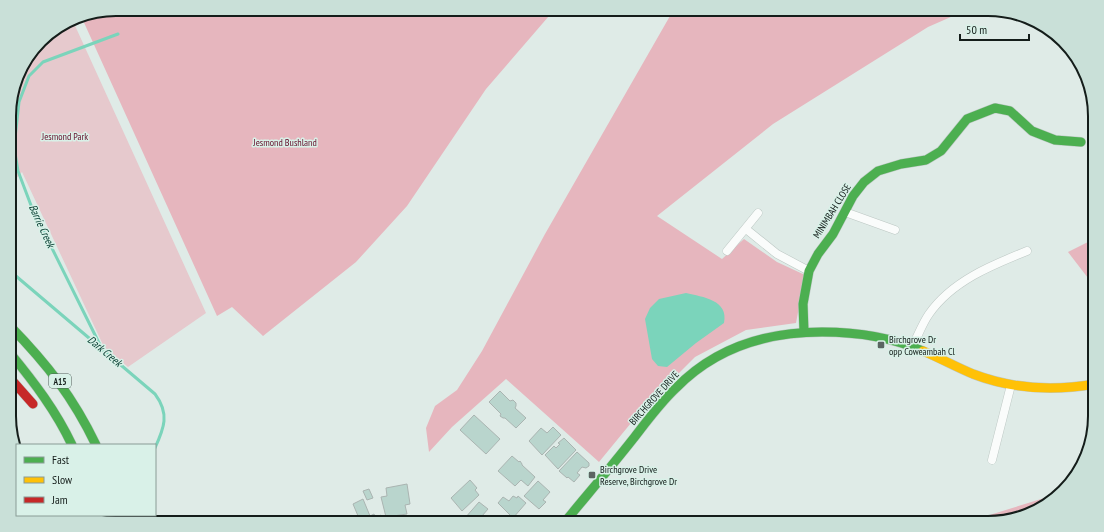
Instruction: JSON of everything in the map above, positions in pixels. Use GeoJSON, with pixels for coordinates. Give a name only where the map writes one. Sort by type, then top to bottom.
{"type":"FeatureCollection","features":[{"type":"Feature","properties":{"kind":"main road","name":"MINIMBAH CLOSE"},"geometry":{"type":"LineString","coordinates":[[804,332],[803,304],[808,271],[818,254],[833,234],[853,196],[860,187],[878,171],[901,164],[926,160],[941,151],[967,119],[995,108],[1010,112],[1032,131],[1055,140],[1081,142]]}},
{"type":"Feature","properties":{"kind":"main road","name":"A15"},"geometry":{"type":"LineString","coordinates":[[16,332],[40,356],[57,377],[81,414],[96,444]]}},
{"type":"Feature","properties":{"kind":"main road","name":"BIRCHGROVE DRIVE"},"geometry":{"type":"LineString","coordinates":[[570,516],[664,400],[685,379],[694,371],[719,355],[747,342],[772,336],[804,332],[835,332],[872,336],[912,347],[982,377],[1010,385],[1042,388],[1068,388],[1088,385]]}},
{"type":"Feature","properties":{"kind":"main road","name":"A15"},"geometry":{"type":"LineString","coordinates":[[16,360],[37,384],[64,426],[72,444]]}},
{"type":"Feature","properties":{"kind":"main road"},"geometry":{"type":"LineString","coordinates":[[16,385],[33,404]]}},
{"type":"Feature","properties":{"kind":"main road"},"geometry":{"type":"LineString","coordinates":[[64,426],[68,444]]}},
{"type":"Feature","properties":{"kind":"street"},"geometry":{"type":"LineString","coordinates":[[845,212],[895,230]]}},
{"type":"Feature","properties":{"kind":"street"},"geometry":{"type":"LineString","coordinates":[[726,251],[758,214]]}},
{"type":"Feature","properties":{"kind":"street"},"geometry":{"type":"LineString","coordinates":[[746,229],[777,254],[808,271]]}},
{"type":"Feature","properties":{"kind":"street"},"geometry":{"type":"LineString","coordinates":[[912,347],[930,313],[954,288],[1003,261],[1027,251]]}},
{"type":"Feature","properties":{"kind":"street"},"geometry":{"type":"LineString","coordinates":[[992,460],[1010,385]]}},
{"type":"Feature","properties":{"kind":"green space","name":"Jesmond Bushland"},"geometry":{"type":"Polygon","coordinates":[[[109,16],[549,16],[486,89],[407,206],[356,262],[263,336],[232,307],[217,316],[83,21],[109,16]]]}},
{"type":"Feature","properties":{"kind":"green space"},"geometry":{"type":"Polygon","coordinates":[[[670,16],[953,16],[928,27],[773,124],[657,216],[722,259],[744,239],[777,262],[805,275],[796,323],[746,330],[695,357],[640,412],[599,462],[506,379],[452,427],[429,452],[426,428],[435,406],[457,390],[482,351],[545,234],[670,16]]]}},
{"type":"Feature","properties":{"kind":"green space","name":"Jesmond Park"},"geometry":{"type":"Polygon","coordinates":[[[75,25],[206,313],[128,367],[104,347],[22,172],[16,179],[16,109],[21,84],[29,66],[45,45],[66,29],[75,25]]]}},
{"type":"Feature","properties":{"kind":"green space"},"geometry":{"type":"Polygon","coordinates":[[[1088,242],[1088,278],[1068,252],[1088,242]]]}},
{"type":"Feature","properties":{"kind":"green space"},"geometry":{"type":"Polygon","coordinates":[[[1046,498],[1020,511],[995,516],[986,516],[1046,498]]]}},
{"type":"Feature","properties":{"kind":"shaded area"},"geometry":{"type":"Polygon","coordinates":[[[686,293],[707,298],[719,304],[723,309],[724,323],[696,343],[667,367],[658,366],[652,359],[645,319],[650,308],[659,299],[686,293]]]}},
{"type":"Feature","properties":{"kind":"building"},"geometry":{"type":"Polygon","coordinates":[[[500,391],[510,401],[513,400],[516,403],[515,408],[526,418],[516,428],[505,418],[500,416],[501,414],[489,402],[500,391]]]}},
{"type":"Feature","properties":{"kind":"building"},"geometry":{"type":"Polygon","coordinates":[[[474,415],[500,439],[486,454],[460,430],[474,415]]]}},
{"type":"Feature","properties":{"kind":"building"},"geometry":{"type":"Polygon","coordinates":[[[553,427],[561,435],[542,455],[529,441],[541,428],[547,433],[553,427]]]}},
{"type":"Feature","properties":{"kind":"building"},"geometry":{"type":"Polygon","coordinates":[[[564,438],[576,450],[558,469],[545,455],[554,446],[556,448],[560,444],[558,443],[564,438]]]}},
{"type":"Feature","properties":{"kind":"building"},"geometry":{"type":"Polygon","coordinates":[[[577,452],[589,463],[589,466],[586,468],[582,467],[577,473],[580,475],[574,482],[559,471],[577,452]]]}},
{"type":"Feature","properties":{"kind":"building"},"geometry":{"type":"Polygon","coordinates":[[[512,456],[519,462],[520,461],[522,465],[535,477],[528,486],[521,480],[515,486],[498,471],[512,456]]]}},
{"type":"Feature","properties":{"kind":"building"},"geometry":{"type":"Polygon","coordinates":[[[470,480],[477,488],[475,490],[479,495],[462,511],[451,498],[470,480]]]}},
{"type":"Feature","properties":{"kind":"building"},"geometry":{"type":"Polygon","coordinates":[[[538,481],[550,492],[543,500],[546,502],[539,509],[524,496],[538,481]]]}},
{"type":"Feature","properties":{"kind":"building"},"geometry":{"type":"Polygon","coordinates":[[[407,484],[410,504],[405,505],[407,514],[386,516],[381,497],[387,496],[386,488],[407,484]]]}},
{"type":"Feature","properties":{"kind":"building"},"geometry":{"type":"Polygon","coordinates":[[[369,489],[373,498],[367,500],[363,491],[369,489]]]}},
{"type":"Feature","properties":{"kind":"building"},"geometry":{"type":"Polygon","coordinates":[[[513,496],[517,498],[518,496],[526,503],[515,516],[511,516],[498,503],[503,497],[509,501],[513,496]]]}},
{"type":"Feature","properties":{"kind":"building"},"geometry":{"type":"Polygon","coordinates":[[[363,499],[370,516],[358,516],[353,504],[363,499]]]}},
{"type":"Feature","properties":{"kind":"building"},"geometry":{"type":"Polygon","coordinates":[[[479,502],[488,509],[482,516],[467,516],[479,502]]]}},
{"type":"Feature","properties":{"kind":"waterway","name":"Barrie Creek"},"geometry":{"type":"LineString","coordinates":[[16,129],[19,102],[29,76],[43,62],[118,34]]}},
{"type":"Feature","properties":{"kind":"waterway","name":"Barrie Creek"},"geometry":{"type":"LineString","coordinates":[[16,159],[18,171],[32,208],[102,349]]}},
{"type":"Feature","properties":{"kind":"waterway","name":"Dark Creek"},"geometry":{"type":"LineString","coordinates":[[16,276],[155,394],[160,401],[164,415],[163,427],[156,446]]}},
{"type":"Feature","properties":{"kind":"traffic: fast"},"geometry":{"type":"LineString","coordinates":[[804,332],[803,304],[809,271],[818,254],[833,234],[853,196],[864,182],[878,171],[901,164],[926,160],[941,151],[967,119],[995,108],[1010,111],[1032,131],[1055,140],[1081,142]]}},
{"type":"Feature","properties":{"kind":"traffic: fast"},"geometry":{"type":"LineString","coordinates":[[16,332],[36,354],[68,396],[95,444]]}},
{"type":"Feature","properties":{"kind":"traffic: fast"},"geometry":{"type":"LineString","coordinates":[[570,516],[670,394],[691,374],[708,362],[725,353],[762,339],[781,335],[822,332],[873,336],[898,342],[923,351]]}},
{"type":"Feature","properties":{"kind":"traffic: fast"},"geometry":{"type":"LineString","coordinates":[[16,360],[44,397],[59,420],[72,444]]}},
{"type":"Feature","properties":{"kind":"traffic: slow"},"geometry":{"type":"LineString","coordinates":[[923,351],[973,374],[1003,383],[1018,386],[1049,388],[1088,385]]}},
{"type":"Feature","properties":{"kind":"traffic: jam"},"geometry":{"type":"LineString","coordinates":[[16,385],[33,404]]}},
{"type":"Feature","properties":{"kind":"place","name":"Birchgrove Dr opp Coweambah Cl"},"geometry":{"type":"Point","coordinates":[881,345]}},
{"type":"Feature","properties":{"kind":"place","name":"Birchgrove Drive Reserve, Birchgrove Dr"},"geometry":{"type":"Point","coordinates":[592,475]}}]}
